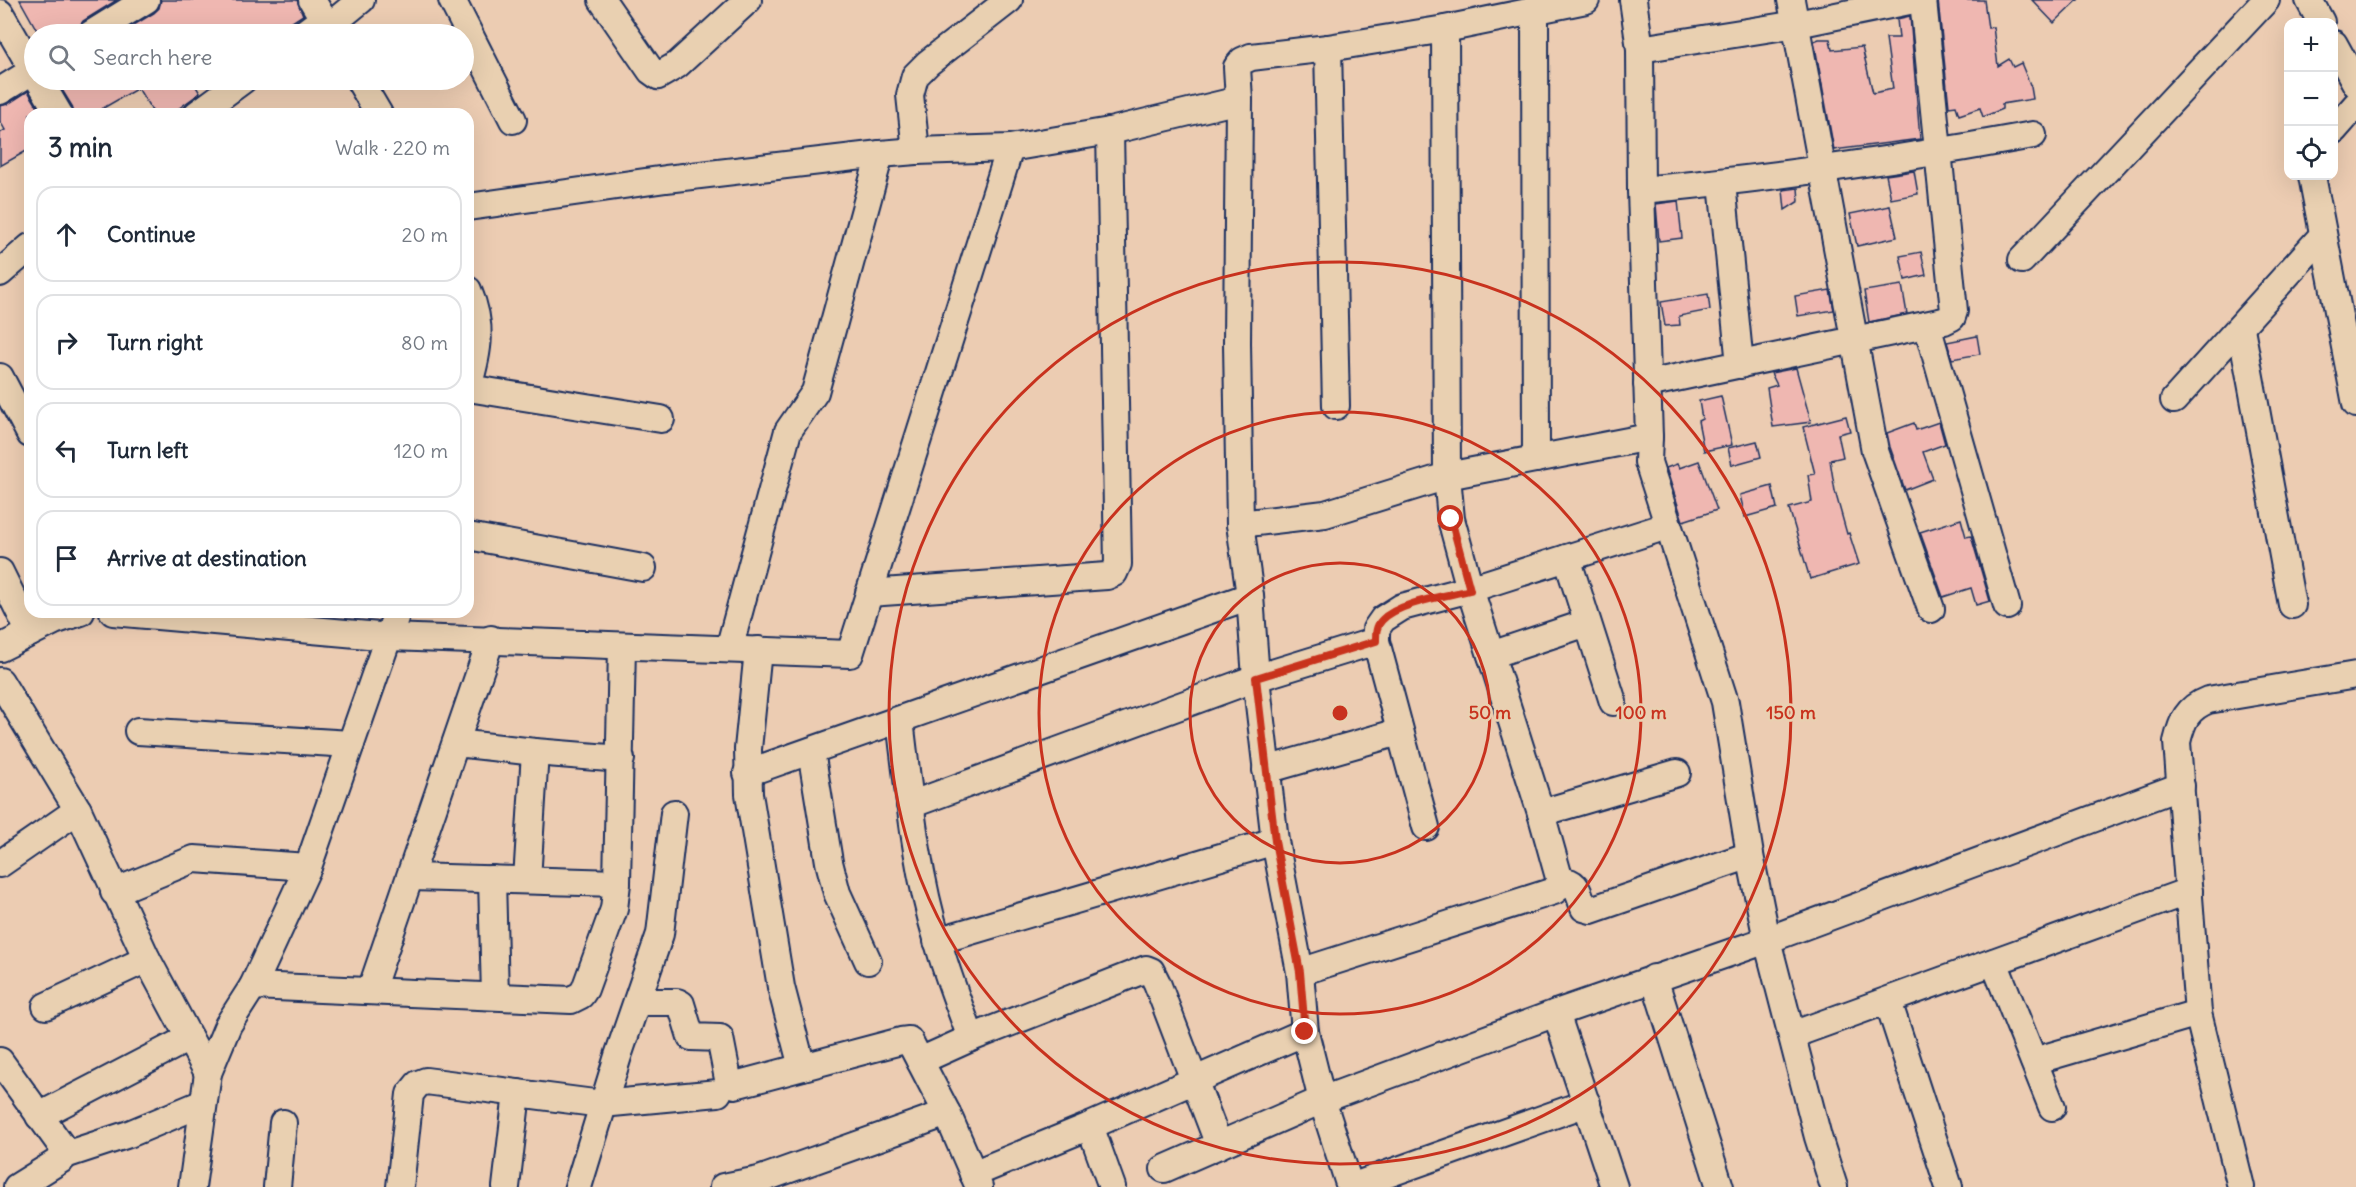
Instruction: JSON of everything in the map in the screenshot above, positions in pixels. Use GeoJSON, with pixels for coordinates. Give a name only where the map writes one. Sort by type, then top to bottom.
{"type":"FeatureCollection","features":[{"type":"Feature","properties":{"kind":"street"},"geometry":{"type":"LineString","coordinates":[[107,24],[146,0]]}},
{"type":"Feature","properties":{"kind":"street"},"geometry":{"type":"LineString","coordinates":[[324,20],[361,0]]}},
{"type":"Feature","properties":{"kind":"street"},"geometry":{"type":"LineString","coordinates":[[452,0],[464,24]]}},
{"type":"Feature","properties":{"kind":"street"},"geometry":{"type":"LineString","coordinates":[[602,0],[651,71],[658,76],[677,66],[748,0]]}},
{"type":"Feature","properties":{"kind":"street"},"geometry":{"type":"LineString","coordinates":[[1586,0],[1559,2],[1535,10],[1445,29],[1328,48],[1251,57],[1242,61],[1237,67],[1239,100],[1237,343],[1240,524],[1250,596],[1256,678],[1275,841],[1300,972],[1305,1032],[1322,1100],[1350,1187],[1587,1103]]}},
{"type":"Feature","properties":{"kind":"street"},"geometry":{"type":"LineString","coordinates":[[1633,0],[1640,49],[1648,462],[1725,702],[1750,855],[1767,940],[1818,1137],[1834,1187]]}},
{"type":"Feature","properties":{"kind":"street"},"geometry":{"type":"LineString","coordinates":[[1640,49],[1794,12],[1914,0]]}},
{"type":"Feature","properties":{"kind":"street"},"geometry":{"type":"LineString","coordinates":[[1647,384],[1927,325],[1952,317],[1954,311],[1923,0]]}},
{"type":"Feature","properties":{"kind":"street"},"geometry":{"type":"LineString","coordinates":[[2022,260],[2265,0]]}},
{"type":"Feature","properties":{"kind":"street"},"geometry":{"type":"LineString","coordinates":[[2308,0],[2319,18]]}},
{"type":"Feature","properties":{"kind":"street"},"geometry":{"type":"LineString","coordinates":[[916,151],[910,95],[915,76],[1001,3]]}},
{"type":"Feature","properties":{"kind":"street"},"geometry":{"type":"LineString","coordinates":[[1535,10],[1536,459]]}},
{"type":"Feature","properties":{"kind":"street"},"geometry":{"type":"LineString","coordinates":[[1794,12],[1875,451],[1931,609]]}},
{"type":"Feature","properties":{"kind":"street"},"geometry":{"type":"LineString","coordinates":[[0,13],[24,54]]}},
{"type":"Feature","properties":{"kind":"street"},"geometry":{"type":"LineString","coordinates":[[1300,972],[1554,891],[1560,881],[1541,813],[1470,590],[1451,519],[1447,476],[1445,29]]}},
{"type":"Feature","properties":{"kind":"street"},"geometry":{"type":"LineString","coordinates":[[474,43],[513,120]]}},
{"type":"Feature","properties":{"kind":"street"},"geometry":{"type":"LineString","coordinates":[[1328,48],[1336,406]]}},
{"type":"Feature","properties":{"kind":"street"},"geometry":{"type":"LineString","coordinates":[[2338,51],[2356,84]]}},
{"type":"Feature","properties":{"kind":"street"},"geometry":{"type":"LineString","coordinates":[[0,91],[24,79]]}},
{"type":"Feature","properties":{"kind":"street"},"geometry":{"type":"LineString","coordinates":[[45,90],[55,108]]}},
{"type":"Feature","properties":{"kind":"street"},"geometry":{"type":"LineString","coordinates":[[205,108],[229,90]]}},
{"type":"Feature","properties":{"kind":"street"},"geometry":{"type":"LineString","coordinates":[[365,90],[375,108]]}},
{"type":"Feature","properties":{"kind":"street"},"geometry":{"type":"LineString","coordinates":[[474,206],[666,179],[880,154],[1010,148],[1110,131],[1239,100]]}},
{"type":"Feature","properties":{"kind":"street"},"geometry":{"type":"LineString","coordinates":[[2338,126],[2356,105]]}},
{"type":"Feature","properties":{"kind":"street"},"geometry":{"type":"LineString","coordinates":[[869,594],[1107,576],[1114,573],[1118,564],[1110,131]]}},
{"type":"Feature","properties":{"kind":"street"},"geometry":{"type":"LineString","coordinates":[[1641,190],[1722,183],[1822,169],[2033,135]]}},
{"type":"Feature","properties":{"kind":"street"},"geometry":{"type":"LineString","coordinates":[[222,618],[390,637],[849,654],[1010,148]]}},
{"type":"Feature","properties":{"kind":"street"},"geometry":{"type":"LineString","coordinates":[[729,648],[788,431],[815,392],[880,154]]}},
{"type":"Feature","properties":{"kind":"street"},"geometry":{"type":"LineString","coordinates":[[2313,180],[2356,404]]}},
{"type":"Feature","properties":{"kind":"street"},"geometry":{"type":"LineString","coordinates":[[1722,183],[1740,364]]}},
{"type":"Feature","properties":{"kind":"street"},"geometry":{"type":"LineString","coordinates":[[2174,400],[2323,234]]}},
{"type":"Feature","properties":{"kind":"street"},"geometry":{"type":"LineString","coordinates":[[0,273],[24,252]]}},
{"type":"Feature","properties":{"kind":"street"},"geometry":{"type":"LineString","coordinates":[[474,311],[480,332],[474,363]]}},
{"type":"Feature","properties":{"kind":"street"},"geometry":{"type":"LineString","coordinates":[[1927,325],[2007,606]]}},
{"type":"Feature","properties":{"kind":"street"},"geometry":{"type":"LineString","coordinates":[[2241,328],[2292,605]]}},
{"type":"Feature","properties":{"kind":"street"},"geometry":{"type":"LineString","coordinates":[[0,377],[24,423]]}},
{"type":"Feature","properties":{"kind":"street"},"geometry":{"type":"LineString","coordinates":[[474,388],[661,419]]}},
{"type":"Feature","properties":{"kind":"street"},"geometry":{"type":"LineString","coordinates":[[1240,524],[1325,514],[1447,476],[1649,437]]}},
{"type":"Feature","properties":{"kind":"street"},"geometry":{"type":"LineString","coordinates":[[1426,827],[1376,641],[1376,629],[1383,619],[1402,607],[1470,590],[1667,526]]}},
{"type":"Feature","properties":{"kind":"street"},"geometry":{"type":"LineString","coordinates":[[474,537],[643,568]]}},
{"type":"Feature","properties":{"kind":"street"},"geometry":{"type":"LineString","coordinates":[[1567,558],[1613,702]]}},
{"type":"Feature","properties":{"kind":"street"},"geometry":{"type":"LineString","coordinates":[[0,572],[30,633]]}},
{"type":"Feature","properties":{"kind":"street"},"geometry":{"type":"LineString","coordinates":[[747,773],[1250,596]]}},
{"type":"Feature","properties":{"kind":"street"},"geometry":{"type":"LineString","coordinates":[[0,648],[64,618]]}},
{"type":"Feature","properties":{"kind":"street"},"geometry":{"type":"LineString","coordinates":[[192,1187],[208,1073],[228,1025],[253,986],[308,867],[395,618]]}},
{"type":"Feature","properties":{"kind":"street"},"geometry":{"type":"LineString","coordinates":[[1491,655],[1587,623]]}},
{"type":"Feature","properties":{"kind":"street"},"geometry":{"type":"LineString","coordinates":[[371,990],[491,639]]}},
{"type":"Feature","properties":{"kind":"street"},"geometry":{"type":"LineString","coordinates":[[910,805],[1256,678],[1376,641]]}},
{"type":"Feature","properties":{"kind":"street"},"geometry":{"type":"LineString","coordinates":[[253,986],[571,1000],[581,995],[614,909],[621,759],[622,646]]}},
{"type":"Feature","properties":{"kind":"street"},"geometry":{"type":"LineString","coordinates":[[758,650],[747,773],[781,987],[802,1067]]}},
{"type":"Feature","properties":{"kind":"street"},"geometry":{"type":"LineString","coordinates":[[2241,1187],[2198,1013],[2177,742],[2181,724],[2187,712],[2197,704],[2208,700],[2356,675]]}},
{"type":"Feature","properties":{"kind":"street"},"geometry":{"type":"LineString","coordinates":[[0,681],[78,810],[147,959],[208,1073]]}},
{"type":"Feature","properties":{"kind":"street"},"geometry":{"type":"LineString","coordinates":[[900,720],[910,805],[926,892],[937,941],[971,1038]]}},
{"type":"Feature","properties":{"kind":"street"},"geometry":{"type":"LineString","coordinates":[[138,731],[351,744]]}},
{"type":"Feature","properties":{"kind":"street"},"geometry":{"type":"LineString","coordinates":[[1266,770],[1399,732]]}},
{"type":"Feature","properties":{"kind":"street"},"geometry":{"type":"LineString","coordinates":[[456,743],[621,759]]}},
{"type":"Feature","properties":{"kind":"street"},"geometry":{"type":"LineString","coordinates":[[811,751],[829,862],[837,893],[868,961]]}},
{"type":"Feature","properties":{"kind":"street"},"geometry":{"type":"LineString","coordinates":[[527,880],[535,752]]}},
{"type":"Feature","properties":{"kind":"street"},"geometry":{"type":"LineString","coordinates":[[1541,813],[1677,773]]}},
{"type":"Feature","properties":{"kind":"street"},"geometry":{"type":"LineString","coordinates":[[1164,1169],[1322,1100],[1556,1012],[1767,940],[2181,786]]}},
{"type":"Feature","properties":{"kind":"street"},"geometry":{"type":"LineString","coordinates":[[0,864],[78,810]]}},
{"type":"Feature","properties":{"kind":"street"},"geometry":{"type":"LineString","coordinates":[[578,1187],[602,1104],[660,933],[674,813]]}},
{"type":"Feature","properties":{"kind":"street"},"geometry":{"type":"LineString","coordinates":[[937,941],[1275,841]]}},
{"type":"Feature","properties":{"kind":"street"},"geometry":{"type":"LineString","coordinates":[[1560,881],[1569,880],[1573,883],[1584,908],[1591,910],[1750,855]]}},
{"type":"Feature","properties":{"kind":"street"},"geometry":{"type":"LineString","coordinates":[[114,892],[194,860],[308,867]]}},
{"type":"Feature","properties":{"kind":"street"},"geometry":{"type":"LineString","coordinates":[[411,877],[617,883]]}},
{"type":"Feature","properties":{"kind":"street"},"geometry":{"type":"LineString","coordinates":[[492,879],[495,996]]}},
{"type":"Feature","properties":{"kind":"street"},"geometry":{"type":"LineString","coordinates":[[1792,1035],[2189,891]]}},
{"type":"Feature","properties":{"kind":"street"},"geometry":{"type":"LineString","coordinates":[[46,1006],[147,959]]}},
{"type":"Feature","properties":{"kind":"street"},"geometry":{"type":"LineString","coordinates":[[1994,962],[2052,1107]]}},
{"type":"Feature","properties":{"kind":"street"},"geometry":{"type":"LineString","coordinates":[[920,1060],[1146,969],[1151,971],[1157,983],[1219,1145]]}},
{"type":"Feature","properties":{"kind":"street"},"geometry":{"type":"LineString","coordinates":[[1654,978],[1720,1187]]}},
{"type":"Feature","properties":{"kind":"street"},"geometry":{"type":"LineString","coordinates":[[1888,1000],[1949,1187]]}},
{"type":"Feature","properties":{"kind":"street"},"geometry":{"type":"LineString","coordinates":[[637,1002],[677,1002],[683,1008],[691,1037],[720,1038],[731,1083],[735,1085],[909,1040],[947,1113],[976,1180],[1090,1126],[1305,1032]]}},
{"type":"Feature","properties":{"kind":"street"},"geometry":{"type":"LineString","coordinates":[[1556,1012],[1614,1187]]}},
{"type":"Feature","properties":{"kind":"street"},"geometry":{"type":"LineString","coordinates":[[2034,1061],[2198,1013]]}},
{"type":"Feature","properties":{"kind":"street"},"geometry":{"type":"LineString","coordinates":[[39,1116],[189,1038]]}},
{"type":"Feature","properties":{"kind":"street"},"geometry":{"type":"LineString","coordinates":[[2,1067],[63,1148],[65,1155]]}},
{"type":"Feature","properties":{"kind":"street"},"geometry":{"type":"LineString","coordinates":[[400,1187],[410,1094],[418,1084],[426,1081],[602,1104],[718,1093]]}},
{"type":"Feature","properties":{"kind":"street"},"geometry":{"type":"LineString","coordinates":[[506,1187],[517,1093]]}},
{"type":"Feature","properties":{"kind":"street"},"geometry":{"type":"LineString","coordinates":[[17,1187],[65,1155],[129,1134],[203,1103]]}},
{"type":"Feature","properties":{"kind":"street"},"geometry":{"type":"LineString","coordinates":[[723,1187],[759,1180],[947,1113]]}},
{"type":"Feature","properties":{"kind":"street"},"geometry":{"type":"LineString","coordinates":[[277,1187],[283,1123]]}},
{"type":"Feature","properties":{"kind":"street"},"geometry":{"type":"LineString","coordinates":[[1090,1126],[1112,1187]]}},
{"type":"Feature","properties":{"kind":"building"},"geometry":{"type":"Polygon","coordinates":[[[20,0],[117,0],[81,24],[33,24],[20,0]]]}},
{"type":"Feature","properties":{"kind":"building"},"geometry":{"type":"Polygon","coordinates":[[[161,0],[297,0],[303,15],[289,24],[136,24],[159,8],[161,0]]]}},
{"type":"Feature","properties":{"kind":"building"},"geometry":{"type":"Polygon","coordinates":[[[1938,0],[1984,0],[1988,28],[1993,27],[1998,66],[2009,59],[2013,67],[2021,63],[2031,87],[2033,99],[2002,104],[2002,109],[1983,117],[1980,108],[1959,115],[1956,106],[1949,107],[1938,0]]]}},
{"type":"Feature","properties":{"kind":"building"},"geometry":{"type":"Polygon","coordinates":[[[2032,0],[2078,0],[2054,23],[2032,0]]]}},
{"type":"Feature","properties":{"kind":"building"},"geometry":{"type":"Polygon","coordinates":[[[1910,16],[1920,139],[1834,150],[1814,41],[1830,39],[1832,50],[1862,47],[1873,93],[1893,89],[1886,38],[1899,38],[1897,19],[1910,16]]]}},
{"type":"Feature","properties":{"kind":"building"},"geometry":{"type":"Polygon","coordinates":[[[62,90],[135,90],[103,108],[72,108],[62,90]]]}},
{"type":"Feature","properties":{"kind":"building"},"geometry":{"type":"Polygon","coordinates":[[[139,90],[198,90],[200,93],[179,108],[150,108],[139,90]]]}},
{"type":"Feature","properties":{"kind":"building"},"geometry":{"type":"Polygon","coordinates":[[[28,91],[38,108],[24,108],[24,152],[0,166],[0,133],[5,130],[0,121],[0,106],[8,104],[28,91]]]}},
{"type":"Feature","properties":{"kind":"building"},"geometry":{"type":"Polygon","coordinates":[[[1914,171],[1918,194],[1891,199],[1886,175],[1914,171]]]}},
{"type":"Feature","properties":{"kind":"building"},"geometry":{"type":"Polygon","coordinates":[[[1798,188],[1799,201],[1785,210],[1783,190],[1798,188]]]}},
{"type":"Feature","properties":{"kind":"building"},"geometry":{"type":"Polygon","coordinates":[[[1678,201],[1682,238],[1659,241],[1656,204],[1678,201]]]}},
{"type":"Feature","properties":{"kind":"building"},"geometry":{"type":"Polygon","coordinates":[[[1890,206],[1897,237],[1857,246],[1850,214],[1890,206]]]}},
{"type":"Feature","properties":{"kind":"building"},"geometry":{"type":"Polygon","coordinates":[[[1921,252],[1926,275],[1905,280],[1900,256],[1921,252]]]}},
{"type":"Feature","properties":{"kind":"building"},"geometry":{"type":"Polygon","coordinates":[[[1902,285],[1907,314],[1869,322],[1864,291],[1902,285]]]}},
{"type":"Feature","properties":{"kind":"building"},"geometry":{"type":"Polygon","coordinates":[[[1830,290],[1834,310],[1798,316],[1795,296],[1830,290]]]}},
{"type":"Feature","properties":{"kind":"building"},"geometry":{"type":"Polygon","coordinates":[[[1708,294],[1710,310],[1679,316],[1680,325],[1665,326],[1661,302],[1708,294]]]}},
{"type":"Feature","properties":{"kind":"building"},"geometry":{"type":"Polygon","coordinates":[[[1977,336],[1980,354],[1952,359],[1947,342],[1977,336]]]}},
{"type":"Feature","properties":{"kind":"building"},"geometry":{"type":"Polygon","coordinates":[[[1796,368],[1811,422],[1773,427],[1767,388],[1777,385],[1771,373],[1796,368]]]}},
{"type":"Feature","properties":{"kind":"building"},"geometry":{"type":"Polygon","coordinates":[[[1721,396],[1732,445],[1704,451],[1698,421],[1702,419],[1699,401],[1721,396]]]}},
{"type":"Feature","properties":{"kind":"building"},"geometry":{"type":"Polygon","coordinates":[[[1846,416],[1850,431],[1838,434],[1843,457],[1830,460],[1835,491],[1847,534],[1849,533],[1859,564],[1810,579],[1789,508],[1812,502],[1808,475],[1815,474],[1803,427],[1846,416]]]}},
{"type":"Feature","properties":{"kind":"building"},"geometry":{"type":"Polygon","coordinates":[[[1939,422],[1945,444],[1923,452],[1933,479],[1905,490],[1887,433],[1914,423],[1916,430],[1939,422]]]}},
{"type":"Feature","properties":{"kind":"building"},"geometry":{"type":"Polygon","coordinates":[[[1757,441],[1761,457],[1732,465],[1728,448],[1757,441]]]}},
{"type":"Feature","properties":{"kind":"building"},"geometry":{"type":"Polygon","coordinates":[[[1699,461],[1717,510],[1683,521],[1666,468],[1677,464],[1679,468],[1699,461]]]}},
{"type":"Feature","properties":{"kind":"building"},"geometry":{"type":"Polygon","coordinates":[[[1772,486],[1777,508],[1745,517],[1740,495],[1772,486]]]}},
{"type":"Feature","properties":{"kind":"building"},"geometry":{"type":"Polygon","coordinates":[[[1961,519],[1966,537],[1971,536],[1990,601],[1976,605],[1971,588],[1943,597],[1920,532],[1961,519]]]}},
{"type":"Feature","properties":{"kind":"route"},"geometry":{"type":"LineString","coordinates":[[1305,1032],[1300,972],[1275,841],[1256,678],[1376,641],[1376,629],[1383,619],[1402,607],[1470,590],[1451,519]]}}]}
